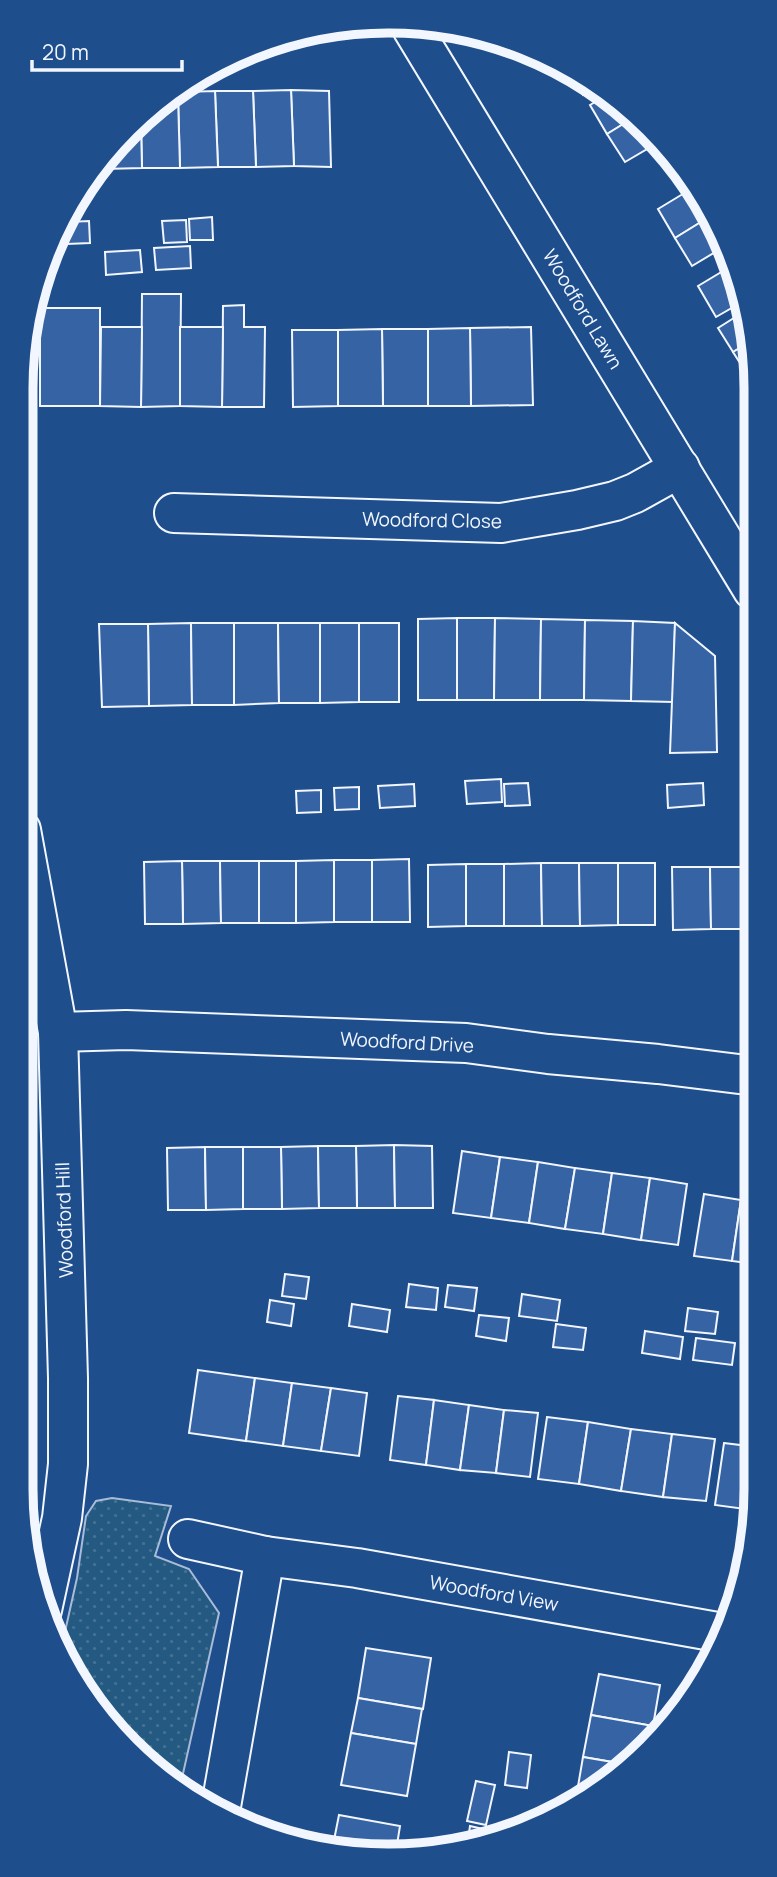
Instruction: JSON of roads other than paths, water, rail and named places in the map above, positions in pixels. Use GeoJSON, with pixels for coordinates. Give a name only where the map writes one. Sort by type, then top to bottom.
{"type":"FeatureCollection","features":[{"type":"Feature","properties":{"kind":"street","name":"Woodford Lawn"},"geometry":{"type":"LineString","coordinates":[[416,34],[744,574]]}},
{"type":"Feature","properties":{"kind":"street","name":"Woodford Close"},"geometry":{"type":"LineString","coordinates":[[174,513],[502,523],[615,501],[680,468]]}},
{"type":"Feature","properties":{"kind":"street","name":"Woodford Hill"},"geometry":{"type":"LineString","coordinates":[[33,896],[58,1032],[68,1378],[68,1464],[62,1518],[47,1587]]}},
{"type":"Feature","properties":{"kind":"street","name":"Woodford Drive"},"geometry":{"type":"LineString","coordinates":[[58,1032],[116,1030],[466,1044],[744,1075]]}},
{"type":"Feature","properties":{"kind":"street","name":"Woodford View"},"geometry":{"type":"LineString","coordinates":[[188,1539],[265,1556],[357,1568],[714,1631]]}},
{"type":"Feature","properties":{"kind":"street"},"geometry":{"type":"LineString","coordinates":[[222,1802],[265,1556]]}}]}
